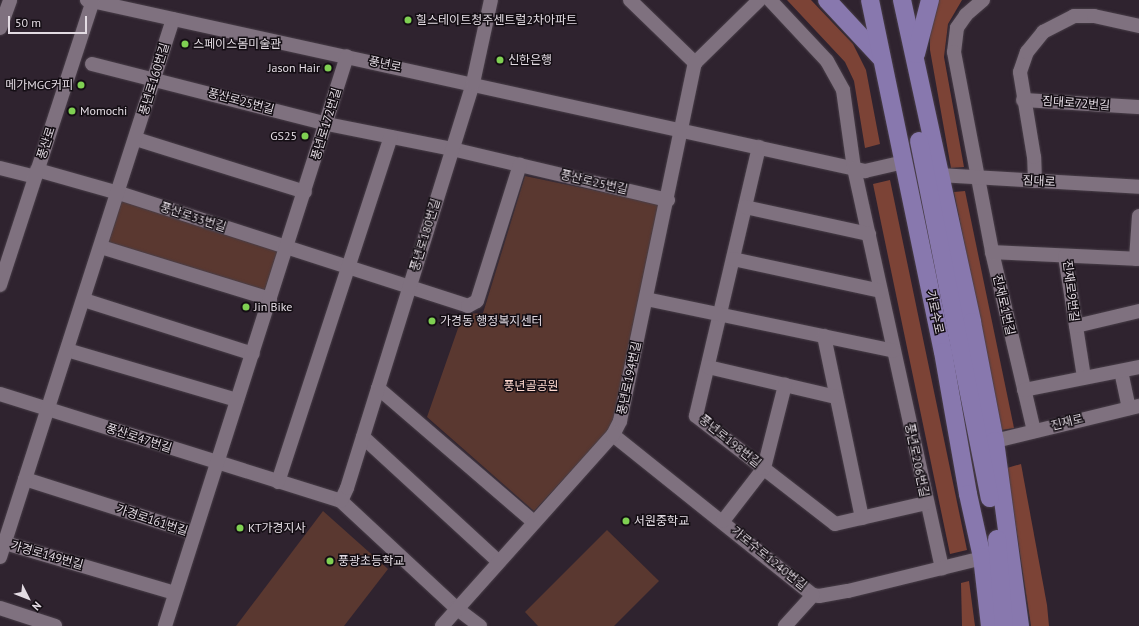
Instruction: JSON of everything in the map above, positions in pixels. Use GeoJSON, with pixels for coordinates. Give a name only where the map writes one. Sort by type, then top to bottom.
{"type":"FeatureCollection","features":[{"type":"Feature","properties":{"kind":"main road"},"geometry":{"type":"LineString","coordinates":[[827,0],[883,59]]}},
{"type":"Feature","properties":{"kind":"main road","name":"가로수로"},"geometry":{"type":"LineString","coordinates":[[870,0],[990,556],[1015,625]]}},
{"type":"Feature","properties":{"kind":"main road","name":"가로수로"},"geometry":{"type":"LineString","coordinates":[[892,0],[996,528],[990,556],[990,626]]}},
{"type":"Feature","properties":{"kind":"main road"},"geometry":{"type":"LineString","coordinates":[[902,0],[995,440],[1015,625]]}},
{"type":"Feature","properties":{"kind":"main road"},"geometry":{"type":"LineString","coordinates":[[915,63],[920,32],[930,0]]}},
{"type":"Feature","properties":{"kind":"main road"},"geometry":{"type":"LineString","coordinates":[[996,528],[1000,497]]}},
{"type":"Feature","properties":{"kind":"street"},"geometry":{"type":"LineString","coordinates":[[0,28],[10,0]]}},
{"type":"Feature","properties":{"kind":"street","name":"풍년로"},"geometry":{"type":"LineString","coordinates":[[91,0],[854,168],[865,170],[904,162]]}},
{"type":"Feature","properties":{"kind":"street","name":"풍산로"},"geometry":{"type":"LineString","coordinates":[[0,285],[91,0]]}},
{"type":"Feature","properties":{"kind":"street","name":"풍년로180번길"},"geometry":{"type":"LineString","coordinates":[[341,501],[363,438],[473,83],[491,0]]}},
{"type":"Feature","properties":{"kind":"street"},"geometry":{"type":"LineString","coordinates":[[630,0],[695,63],[759,0]]}},
{"type":"Feature","properties":{"kind":"street","name":"풍년로206번길"},"geometry":{"type":"LineString","coordinates":[[770,0],[827,61],[837,76],[843,90],[854,168],[926,503],[942,568]]}},
{"type":"Feature","properties":{"kind":"street","name":"진재로1번길"},"geometry":{"type":"LineString","coordinates":[[983,0],[966,15],[957,28],[954,52],[992,252],[1034,431]]}},
{"type":"Feature","properties":{"kind":"street","name":"짐대로72번길"},"geometry":{"type":"LineString","coordinates":[[1035,181],[1034,156],[1023,100],[1020,72],[1027,52],[1043,32],[1074,16],[1094,16],[1139,26]]}},
{"type":"Feature","properties":{"kind":"street","name":"풍년로160번길"},"geometry":{"type":"LineString","coordinates":[[48,409],[66,350],[119,193],[173,19]]}},
{"type":"Feature","properties":{"kind":"street","name":"풍년로172번길"},"geometry":{"type":"LineString","coordinates":[[217,463],[327,124],[347,56]]}},
{"type":"Feature","properties":{"kind":"street","name":"풍년로194번길"},"geometry":{"type":"LineString","coordinates":[[442,626],[498,561],[613,435],[620,420],[668,200],[695,63]]}},
{"type":"Feature","properties":{"kind":"street","name":"풍산로25번길"},"geometry":{"type":"LineString","coordinates":[[92,64],[154,78],[327,124],[452,149],[668,200]]}},
{"type":"Feature","properties":{"kind":"street","name":"짐대로72번길"},"geometry":{"type":"LineString","coordinates":[[1023,100],[1133,107]]}},
{"type":"Feature","properties":{"kind":"street"},"geometry":{"type":"LineString","coordinates":[[278,482],[347,267],[391,137]]}},
{"type":"Feature","properties":{"kind":"street"},"geometry":{"type":"LineString","coordinates":[[136,139],[305,192]]}},
{"type":"Feature","properties":{"kind":"street","name":"풍년로198번길"},"geometry":{"type":"LineString","coordinates":[[759,147],[696,416],[835,524],[926,503]]}},
{"type":"Feature","properties":{"kind":"street"},"geometry":{"type":"LineString","coordinates":[[409,287],[468,306],[477,301],[520,165]]}},
{"type":"Feature","properties":{"kind":"street","name":"풍산로33번길"},"geometry":{"type":"LineString","coordinates":[[0,168],[36,174],[119,193],[409,287]]}},
{"type":"Feature","properties":{"kind":"street","name":"짐대로"},"geometry":{"type":"LineString","coordinates":[[939,175],[1139,187]]}},
{"type":"Feature","properties":{"kind":"street"},"geometry":{"type":"LineString","coordinates":[[745,207],[869,234]]}},
{"type":"Feature","properties":{"kind":"street"},"geometry":{"type":"LineString","coordinates":[[1137,259],[1139,216]]}},
{"type":"Feature","properties":{"kind":"street"},"geometry":{"type":"LineString","coordinates":[[101,246],[270,300]]}},
{"type":"Feature","properties":{"kind":"street"},"geometry":{"type":"LineString","coordinates":[[992,252],[1064,256]]}},
{"type":"Feature","properties":{"kind":"street","name":"진재로9번길"},"geometry":{"type":"LineString","coordinates":[[1084,378],[1064,256],[1137,259]]}},
{"type":"Feature","properties":{"kind":"street"},"geometry":{"type":"LineString","coordinates":[[733,259],[881,291]]}},
{"type":"Feature","properties":{"kind":"street"},"geometry":{"type":"LineString","coordinates":[[646,299],[894,351]]}},
{"type":"Feature","properties":{"kind":"street"},"geometry":{"type":"LineString","coordinates":[[84,300],[253,354]]}},
{"type":"Feature","properties":{"kind":"street","name":"진재로9번길"},"geometry":{"type":"LineString","coordinates":[[1076,326],[1139,311]]}},
{"type":"Feature","properties":{"kind":"street"},"geometry":{"type":"LineString","coordinates":[[824,336],[862,518]]}},
{"type":"Feature","properties":{"kind":"street"},"geometry":{"type":"LineString","coordinates":[[66,350],[237,400]]}},
{"type":"Feature","properties":{"kind":"street"},"geometry":{"type":"LineString","coordinates":[[708,367],[836,397]]}},
{"type":"Feature","properties":{"kind":"street"},"geometry":{"type":"LineString","coordinates":[[1024,390],[1139,367]]}},
{"type":"Feature","properties":{"kind":"street"},"geometry":{"type":"LineString","coordinates":[[1121,371],[1134,407]]}},
{"type":"Feature","properties":{"kind":"street","name":"풍년로198번길"},"geometry":{"type":"LineString","coordinates":[[724,521],[764,468],[785,385]]}},
{"type":"Feature","properties":{"kind":"street"},"geometry":{"type":"LineString","coordinates":[[378,388],[534,522]]}},
{"type":"Feature","properties":{"kind":"street","name":"풍산로47번길"},"geometry":{"type":"LineString","coordinates":[[0,394],[341,501],[456,608],[480,626]]}},
{"type":"Feature","properties":{"kind":"street","name":"진재로"},"geometry":{"type":"LineString","coordinates":[[995,440],[1134,407]]}},
{"type":"Feature","properties":{"kind":"street","name":"가경로149번길"},"geometry":{"type":"LineString","coordinates":[[0,557],[48,409]]}},
{"type":"Feature","properties":{"kind":"street","name":"가로수로1240번길"},"geometry":{"type":"LineString","coordinates":[[613,435],[724,521],[813,595],[819,596],[840,592],[990,556]]}},
{"type":"Feature","properties":{"kind":"street"},"geometry":{"type":"LineString","coordinates":[[363,438],[498,561]]}},
{"type":"Feature","properties":{"kind":"street","name":"가경로161번길"},"geometry":{"type":"LineString","coordinates":[[165,626],[217,463]]}},
{"type":"Feature","properties":{"kind":"street","name":"가경로161번길"},"geometry":{"type":"LineString","coordinates":[[25,479],[194,534]]}},
{"type":"Feature","properties":{"kind":"street","name":"가경로149번길"},"geometry":{"type":"LineString","coordinates":[[4,543],[175,593]]}},
{"type":"Feature","properties":{"kind":"street"},"geometry":{"type":"LineString","coordinates":[[785,626],[813,595]]}},
{"type":"Feature","properties":{"kind":"street"},"geometry":{"type":"LineString","coordinates":[[0,608],[55,626]]}},
{"type":"Feature","properties":{"kind":"green space","name":"풍년골공원"},"geometry":{"type":"Polygon","coordinates":[[[525,176],[660,204],[614,417],[608,431],[534,511],[427,417],[463,314],[483,313],[525,176]]]}},
{"type":"Feature","properties":{"kind":"green space"},"geometry":{"type":"Polygon","coordinates":[[[121,199],[280,251],[267,292],[107,243],[121,199]]]}},
{"type":"Feature","properties":{"kind":"green space","name":"풍광초등학교"},"geometry":{"type":"Polygon","coordinates":[[[323,511],[388,569],[344,626],[236,626],[323,511]]]}},
{"type":"Feature","properties":{"kind":"green space"},"geometry":{"type":"Polygon","coordinates":[[[607,530],[659,581],[614,626],[538,626],[525,612],[607,530]]]}},
{"type":"Feature","properties":{"kind":"shaded area"},"geometry":{"type":"Polygon","coordinates":[[[787,0],[811,0],[853,44],[866,70],[880,144],[865,148],[854,81],[845,62],[787,0]]]}},
{"type":"Feature","properties":{"kind":"shaded area"},"geometry":{"type":"Polygon","coordinates":[[[936,0],[962,0],[948,24],[944,57],[964,167],[951,168],[930,50],[930,20],[936,0]]]}},
{"type":"Feature","properties":{"kind":"shaded area"},"geometry":{"type":"Polygon","coordinates":[[[890,180],[967,550],[950,554],[873,184],[890,180]]]}},
{"type":"Feature","properties":{"kind":"shaded area"},"geometry":{"type":"Polygon","coordinates":[[[965,191],[1014,428],[1002,430],[954,192],[965,191]]]}},
{"type":"Feature","properties":{"kind":"shaded area"},"geometry":{"type":"Polygon","coordinates":[[[1021,464],[1047,605],[1049,626],[1031,626],[1007,468],[1021,464]]]}},
{"type":"Feature","properties":{"kind":"shaded area"},"geometry":{"type":"Polygon","coordinates":[[[969,581],[975,626],[962,626],[961,583],[969,581]]]}},
{"type":"Feature","properties":{"kind":"place","name":"힐스테이트청주센트럴2차아파트"},"geometry":{"type":"Point","coordinates":[408,20]}},
{"type":"Feature","properties":{"kind":"place","name":"스페이스몸미술관"},"geometry":{"type":"Point","coordinates":[185,44]}},
{"type":"Feature","properties":{"kind":"place","name":"신한은행"},"geometry":{"type":"Point","coordinates":[500,60]}},
{"type":"Feature","properties":{"kind":"place","name":"Jason Hair"},"geometry":{"type":"Point","coordinates":[328,68]}},
{"type":"Feature","properties":{"kind":"place","name":"메가MGC커피"},"geometry":{"type":"Point","coordinates":[81,85]}},
{"type":"Feature","properties":{"kind":"place","name":"Momochi"},"geometry":{"type":"Point","coordinates":[72,111]}},
{"type":"Feature","properties":{"kind":"place","name":"GS25"},"geometry":{"type":"Point","coordinates":[305,136]}},
{"type":"Feature","properties":{"kind":"place","name":"Jin Bike"},"geometry":{"type":"Point","coordinates":[246,307]}},
{"type":"Feature","properties":{"kind":"place","name":"가경동 행정복지센터"},"geometry":{"type":"Point","coordinates":[432,321]}},
{"type":"Feature","properties":{"kind":"place","name":"서원중학교"},"geometry":{"type":"Point","coordinates":[626,521]}},
{"type":"Feature","properties":{"kind":"place","name":"KT가경지사"},"geometry":{"type":"Point","coordinates":[240,528]}},
{"type":"Feature","properties":{"kind":"place","name":"풍광초등학교"},"geometry":{"type":"Point","coordinates":[330,561]}}]}
